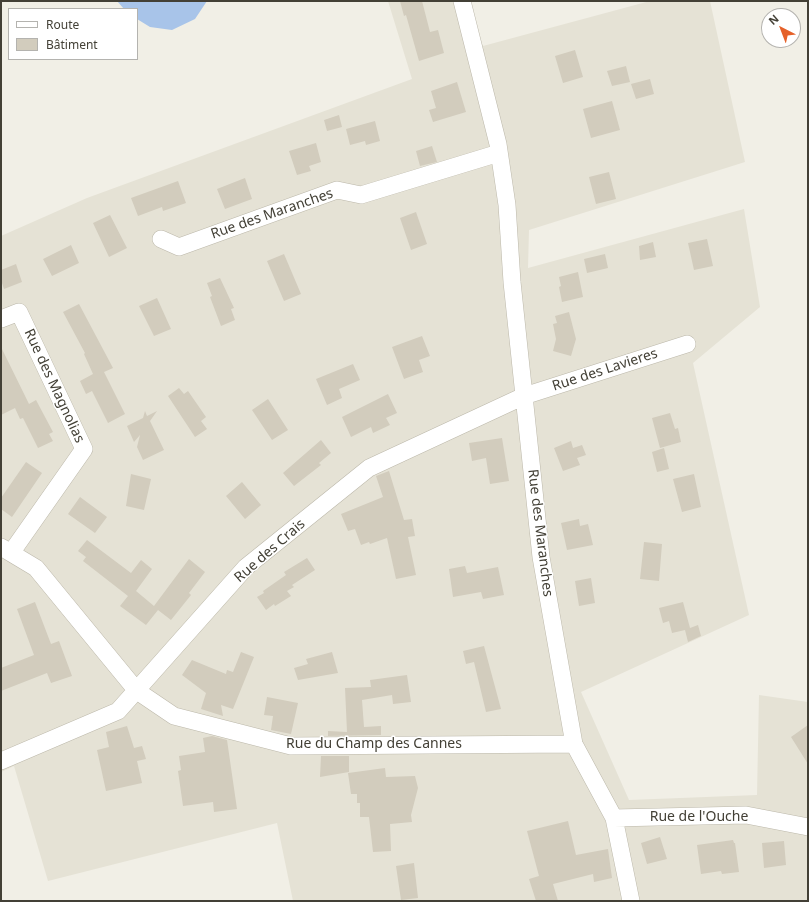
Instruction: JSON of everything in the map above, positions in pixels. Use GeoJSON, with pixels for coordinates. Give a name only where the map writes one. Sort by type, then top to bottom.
{"type":"FeatureCollection","features":[{"type":"Feature","properties":{"kind":"street","name":"Rue des Maranches"},"geometry":{"type":"LineString","coordinates":[[462,1],[499,153],[507,205],[512,282],[541,557],[574,744],[614,818],[631,901]]}},
{"type":"Feature","properties":{"kind":"street","name":"Rue des Maranches"},"geometry":{"type":"LineString","coordinates":[[161,239],[179,247],[337,190],[361,195],[499,153]]}},
{"type":"Feature","properties":{"kind":"street","name":"Rue des Magnolias"},"geometry":{"type":"LineString","coordinates":[[1,319],[20,312],[84,449],[6,550],[36,568],[137,691]]}},
{"type":"Feature","properties":{"kind":"street","name":"Rue des Lavieres"},"geometry":{"type":"LineString","coordinates":[[524,396],[687,344]]}},
{"type":"Feature","properties":{"kind":"street","name":"Rue des Crais"},"geometry":{"type":"LineString","coordinates":[[1,762],[118,711],[246,567],[369,468],[524,396]]}},
{"type":"Feature","properties":{"kind":"street","name":"Rue du Champ des Cannes"},"geometry":{"type":"LineString","coordinates":[[137,691],[174,716],[291,746],[574,744]]}},
{"type":"Feature","properties":{"kind":"street","name":"Rue de l'Ouche"},"geometry":{"type":"LineString","coordinates":[[614,818],[746,815],[808,827]]}},
{"type":"Feature","properties":{"kind":"shaded area"},"geometry":{"type":"Polygon","coordinates":[[[388,1],[464,1],[483,46],[650,1],[710,1],[745,162],[529,230],[528,268],[744,209],[760,307],[693,363],[749,615],[581,692],[629,800],[757,795],[759,695],[808,702],[808,901],[293,901],[277,823],[48,881],[14,766],[1,772],[1,236],[87,198],[412,79],[388,1]]]}},
{"type":"Feature","properties":{"kind":"water"},"geometry":{"type":"Polygon","coordinates":[[[117,1],[207,1],[195,19],[172,30],[150,27],[138,20],[138,8],[123,8],[117,1]]]}},
{"type":"Feature","properties":{"kind":"building"},"geometry":{"type":"Polygon","coordinates":[[[400,1],[422,1],[430,32],[438,30],[444,53],[419,61],[406,15],[404,16],[400,1]]]}},
{"type":"Feature","properties":{"kind":"building"},"geometry":{"type":"Polygon","coordinates":[[[575,50],[583,77],[563,83],[555,56],[575,50]]]}},
{"type":"Feature","properties":{"kind":"building"},"geometry":{"type":"Polygon","coordinates":[[[626,66],[630,82],[612,86],[607,71],[626,66]]]}},
{"type":"Feature","properties":{"kind":"building"},"geometry":{"type":"Polygon","coordinates":[[[650,79],[654,94],[636,99],[631,84],[650,79]]]}},
{"type":"Feature","properties":{"kind":"building"},"geometry":{"type":"Polygon","coordinates":[[[457,82],[466,112],[433,122],[429,110],[436,108],[431,91],[457,82]]]}},
{"type":"Feature","properties":{"kind":"building"},"geometry":{"type":"Polygon","coordinates":[[[612,101],[620,130],[591,138],[583,109],[612,101]]]}},
{"type":"Feature","properties":{"kind":"building"},"geometry":{"type":"Polygon","coordinates":[[[339,115],[342,127],[327,131],[324,120],[339,115]]]}},
{"type":"Feature","properties":{"kind":"building"},"geometry":{"type":"Polygon","coordinates":[[[375,121],[380,141],[366,145],[365,141],[350,145],[346,129],[375,121]]]}},
{"type":"Feature","properties":{"kind":"building"},"geometry":{"type":"Polygon","coordinates":[[[316,143],[321,162],[309,166],[311,171],[297,175],[289,151],[316,143]]]}},
{"type":"Feature","properties":{"kind":"building"},"geometry":{"type":"Polygon","coordinates":[[[432,146],[437,162],[420,166],[416,151],[432,146]]]}},
{"type":"Feature","properties":{"kind":"building"},"geometry":{"type":"Polygon","coordinates":[[[609,172],[616,199],[596,204],[589,177],[609,172]]]}},
{"type":"Feature","properties":{"kind":"building"},"geometry":{"type":"Polygon","coordinates":[[[245,178],[252,199],[225,209],[217,189],[245,178]]]}},
{"type":"Feature","properties":{"kind":"building"},"geometry":{"type":"Polygon","coordinates":[[[178,181],[186,203],[163,211],[162,207],[138,216],[131,198],[178,181]]]}},
{"type":"Feature","properties":{"kind":"building"},"geometry":{"type":"Polygon","coordinates":[[[416,212],[427,244],[411,250],[400,218],[416,212]]]}},
{"type":"Feature","properties":{"kind":"building"},"geometry":{"type":"Polygon","coordinates":[[[110,215],[127,248],[109,257],[93,223],[110,215]]]}},
{"type":"Feature","properties":{"kind":"building"},"geometry":{"type":"Polygon","coordinates":[[[707,239],[713,266],[694,270],[688,243],[707,239]]]}},
{"type":"Feature","properties":{"kind":"building"},"geometry":{"type":"Polygon","coordinates":[[[653,242],[656,257],[640,260],[639,246],[653,242]]]}},
{"type":"Feature","properties":{"kind":"building"},"geometry":{"type":"Polygon","coordinates":[[[71,245],[79,263],[52,276],[43,259],[71,245]]]}},
{"type":"Feature","properties":{"kind":"building"},"geometry":{"type":"Polygon","coordinates":[[[284,254],[301,294],[284,301],[267,261],[284,254]]]}},
{"type":"Feature","properties":{"kind":"building"},"geometry":{"type":"Polygon","coordinates":[[[605,254],[608,268],[587,273],[584,259],[605,254]]]}},
{"type":"Feature","properties":{"kind":"building"},"geometry":{"type":"Polygon","coordinates":[[[16,264],[22,282],[4,289],[1,280],[1,270],[16,264]]]}},
{"type":"Feature","properties":{"kind":"building"},"geometry":{"type":"Polygon","coordinates":[[[578,272],[583,297],[562,302],[559,277],[578,272]]]}},
{"type":"Feature","properties":{"kind":"building"},"geometry":{"type":"Polygon","coordinates":[[[220,278],[234,308],[231,309],[235,320],[221,326],[210,297],[212,296],[207,283],[220,278]]]}},
{"type":"Feature","properties":{"kind":"building"},"geometry":{"type":"Polygon","coordinates":[[[157,298],[171,329],[154,336],[139,306],[157,298]]]}},
{"type":"Feature","properties":{"kind":"building"},"geometry":{"type":"Polygon","coordinates":[[[79,304],[113,368],[104,372],[125,414],[108,423],[92,391],[86,394],[80,381],[93,374],[84,354],[85,353],[63,312],[79,304]]]}},
{"type":"Feature","properties":{"kind":"building"},"geometry":{"type":"Polygon","coordinates":[[[569,312],[576,339],[571,356],[553,351],[556,339],[553,324],[557,323],[555,316],[569,312]]]}},
{"type":"Feature","properties":{"kind":"building"},"geometry":{"type":"Polygon","coordinates":[[[422,336],[430,356],[419,360],[423,372],[404,379],[392,347],[422,336]]]}},
{"type":"Feature","properties":{"kind":"building"},"geometry":{"type":"Polygon","coordinates":[[[1,347],[29,404],[36,400],[53,432],[49,434],[53,441],[38,448],[23,418],[20,419],[15,408],[1,415],[1,347]]]}},
{"type":"Feature","properties":{"kind":"building"},"geometry":{"type":"Polygon","coordinates":[[[353,364],[360,380],[339,389],[342,398],[327,405],[316,379],[353,364]]]}},
{"type":"Feature","properties":{"kind":"building"},"geometry":{"type":"Polygon","coordinates":[[[179,388],[184,394],[188,391],[206,417],[201,421],[207,429],[195,437],[168,396],[179,388]]]}},
{"type":"Feature","properties":{"kind":"building"},"geometry":{"type":"Polygon","coordinates":[[[388,394],[397,413],[386,418],[390,425],[373,433],[371,427],[351,437],[342,417],[388,394]]]}},
{"type":"Feature","properties":{"kind":"building"},"geometry":{"type":"Polygon","coordinates":[[[268,399],[288,430],[272,440],[252,410],[268,399]]]}},
{"type":"Feature","properties":{"kind":"building"},"geometry":{"type":"Polygon","coordinates":[[[145,411],[147,416],[157,411],[150,421],[164,450],[143,460],[137,447],[140,435],[134,442],[127,426],[143,418],[145,411]]]}},
{"type":"Feature","properties":{"kind":"building"},"geometry":{"type":"Polygon","coordinates":[[[670,413],[675,429],[678,428],[681,442],[660,448],[652,418],[670,413]]]}},
{"type":"Feature","properties":{"kind":"building"},"geometry":{"type":"Polygon","coordinates":[[[502,438],[509,481],[490,484],[486,458],[472,461],[469,443],[502,438]]]}},
{"type":"Feature","properties":{"kind":"building"},"geometry":{"type":"Polygon","coordinates":[[[321,440],[331,453],[319,463],[321,465],[294,486],[283,473],[321,440]]]}},
{"type":"Feature","properties":{"kind":"building"},"geometry":{"type":"Polygon","coordinates":[[[571,441],[573,448],[582,445],[586,455],[577,458],[580,465],[563,471],[554,448],[571,441]]]}},
{"type":"Feature","properties":{"kind":"building"},"geometry":{"type":"Polygon","coordinates":[[[664,448],[669,469],[657,472],[652,452],[664,448]]]}},
{"type":"Feature","properties":{"kind":"building"},"geometry":{"type":"Polygon","coordinates":[[[26,462],[42,473],[12,517],[1,509],[1,498],[26,462]]]}},
{"type":"Feature","properties":{"kind":"building"},"geometry":{"type":"Polygon","coordinates":[[[389,471],[404,520],[412,519],[415,536],[408,537],[416,575],[396,579],[387,538],[370,544],[369,542],[361,545],[355,529],[348,531],[341,514],[383,497],[376,476],[389,471]]]}},
{"type":"Feature","properties":{"kind":"building"},"geometry":{"type":"Polygon","coordinates":[[[131,474],[151,479],[144,510],[126,506],[131,474]]]}},
{"type":"Feature","properties":{"kind":"building"},"geometry":{"type":"Polygon","coordinates":[[[694,474],[701,507],[682,512],[673,479],[694,474]]]}},
{"type":"Feature","properties":{"kind":"building"},"geometry":{"type":"Polygon","coordinates":[[[242,482],[261,505],[245,519],[226,496],[242,482]]]}},
{"type":"Feature","properties":{"kind":"building"},"geometry":{"type":"Polygon","coordinates":[[[80,497],[107,517],[95,533],[68,514],[80,497]]]}},
{"type":"Feature","properties":{"kind":"building"},"geometry":{"type":"Polygon","coordinates":[[[579,519],[580,526],[588,524],[593,545],[567,550],[561,523],[579,519]]]}},
{"type":"Feature","properties":{"kind":"building"},"geometry":{"type":"Polygon","coordinates":[[[87,540],[131,573],[141,560],[152,569],[136,591],[154,606],[189,559],[205,572],[189,593],[191,595],[171,620],[158,610],[146,625],[120,606],[128,596],[83,561],[86,557],[78,551],[87,540]]]}},
{"type":"Feature","properties":{"kind":"building"},"geometry":{"type":"Polygon","coordinates":[[[644,542],[662,544],[659,581],[640,579],[644,542]]]}},
{"type":"Feature","properties":{"kind":"building"},"geometry":{"type":"Polygon","coordinates":[[[307,558],[315,570],[292,585],[294,587],[287,591],[291,596],[275,606],[274,604],[266,610],[257,597],[286,575],[284,572],[307,558]]]}},
{"type":"Feature","properties":{"kind":"building"},"geometry":{"type":"Polygon","coordinates":[[[465,566],[467,573],[498,567],[504,595],[483,599],[481,592],[453,597],[449,569],[465,566]]]}},
{"type":"Feature","properties":{"kind":"building"},"geometry":{"type":"Polygon","coordinates":[[[591,578],[595,603],[579,606],[575,581],[591,578]]]}},
{"type":"Feature","properties":{"kind":"building"},"geometry":{"type":"Polygon","coordinates":[[[35,602],[51,644],[59,641],[72,676],[51,683],[47,673],[1,691],[1,668],[34,655],[17,609],[35,602]]]}},
{"type":"Feature","properties":{"kind":"building"},"geometry":{"type":"Polygon","coordinates":[[[683,602],[690,628],[698,625],[701,636],[688,642],[685,630],[672,633],[669,621],[663,623],[659,608],[683,602]]]}},
{"type":"Feature","properties":{"kind":"building"},"geometry":{"type":"Polygon","coordinates":[[[484,646],[501,709],[486,712],[474,662],[466,664],[463,651],[484,646]]]}},
{"type":"Feature","properties":{"kind":"building"},"geometry":{"type":"Polygon","coordinates":[[[241,652],[254,657],[233,709],[221,705],[223,716],[201,709],[206,693],[182,675],[192,660],[226,674],[227,670],[233,672],[241,652]]]}},
{"type":"Feature","properties":{"kind":"building"},"geometry":{"type":"Polygon","coordinates":[[[332,652],[338,673],[298,680],[294,668],[308,664],[306,659],[332,652]]]}},
{"type":"Feature","properties":{"kind":"building"},"geometry":{"type":"Polygon","coordinates":[[[407,675],[411,702],[393,704],[392,695],[362,700],[364,727],[381,726],[381,735],[328,736],[328,731],[347,732],[345,688],[371,687],[370,680],[407,675]]]}},
{"type":"Feature","properties":{"kind":"building"},"geometry":{"type":"Polygon","coordinates":[[[267,697],[298,703],[291,734],[271,730],[273,716],[264,715],[267,697]]]}},
{"type":"Feature","properties":{"kind":"building"},"geometry":{"type":"Polygon","coordinates":[[[808,725],[808,764],[791,737],[808,725]]]}},
{"type":"Feature","properties":{"kind":"building"},"geometry":{"type":"Polygon","coordinates":[[[127,726],[134,748],[142,746],[146,759],[137,761],[142,783],[106,791],[97,750],[109,747],[106,732],[127,726]]]}},
{"type":"Feature","properties":{"kind":"building"},"geometry":{"type":"Polygon","coordinates":[[[212,736],[227,740],[237,809],[214,812],[213,802],[183,806],[178,771],[181,770],[179,756],[205,752],[203,738],[212,736]]]}},
{"type":"Feature","properties":{"kind":"building"},"geometry":{"type":"Polygon","coordinates":[[[321,756],[349,756],[349,772],[320,777],[321,756]]]}},
{"type":"Feature","properties":{"kind":"building"},"geometry":{"type":"Polygon","coordinates":[[[385,768],[386,777],[415,776],[418,788],[411,815],[412,822],[390,824],[391,851],[373,852],[369,817],[360,817],[360,803],[357,803],[357,794],[351,794],[348,773],[385,768]]]}},
{"type":"Feature","properties":{"kind":"building"},"geometry":{"type":"Polygon","coordinates":[[[568,821],[576,855],[608,849],[612,878],[594,882],[593,874],[553,884],[558,901],[536,901],[529,879],[539,876],[527,831],[568,821]]]}},
{"type":"Feature","properties":{"kind":"building"},"geometry":{"type":"Polygon","coordinates":[[[660,837],[667,859],[647,864],[641,843],[660,837]]]}},
{"type":"Feature","properties":{"kind":"building"},"geometry":{"type":"Polygon","coordinates":[[[733,840],[735,843],[739,872],[722,874],[721,871],[701,874],[697,845],[733,840]]]}},
{"type":"Feature","properties":{"kind":"building"},"geometry":{"type":"Polygon","coordinates":[[[784,841],[786,865],[764,868],[762,843],[784,841]]]}},
{"type":"Feature","properties":{"kind":"building"},"geometry":{"type":"Polygon","coordinates":[[[414,863],[418,898],[401,900],[396,866],[414,863]]]}}]}
